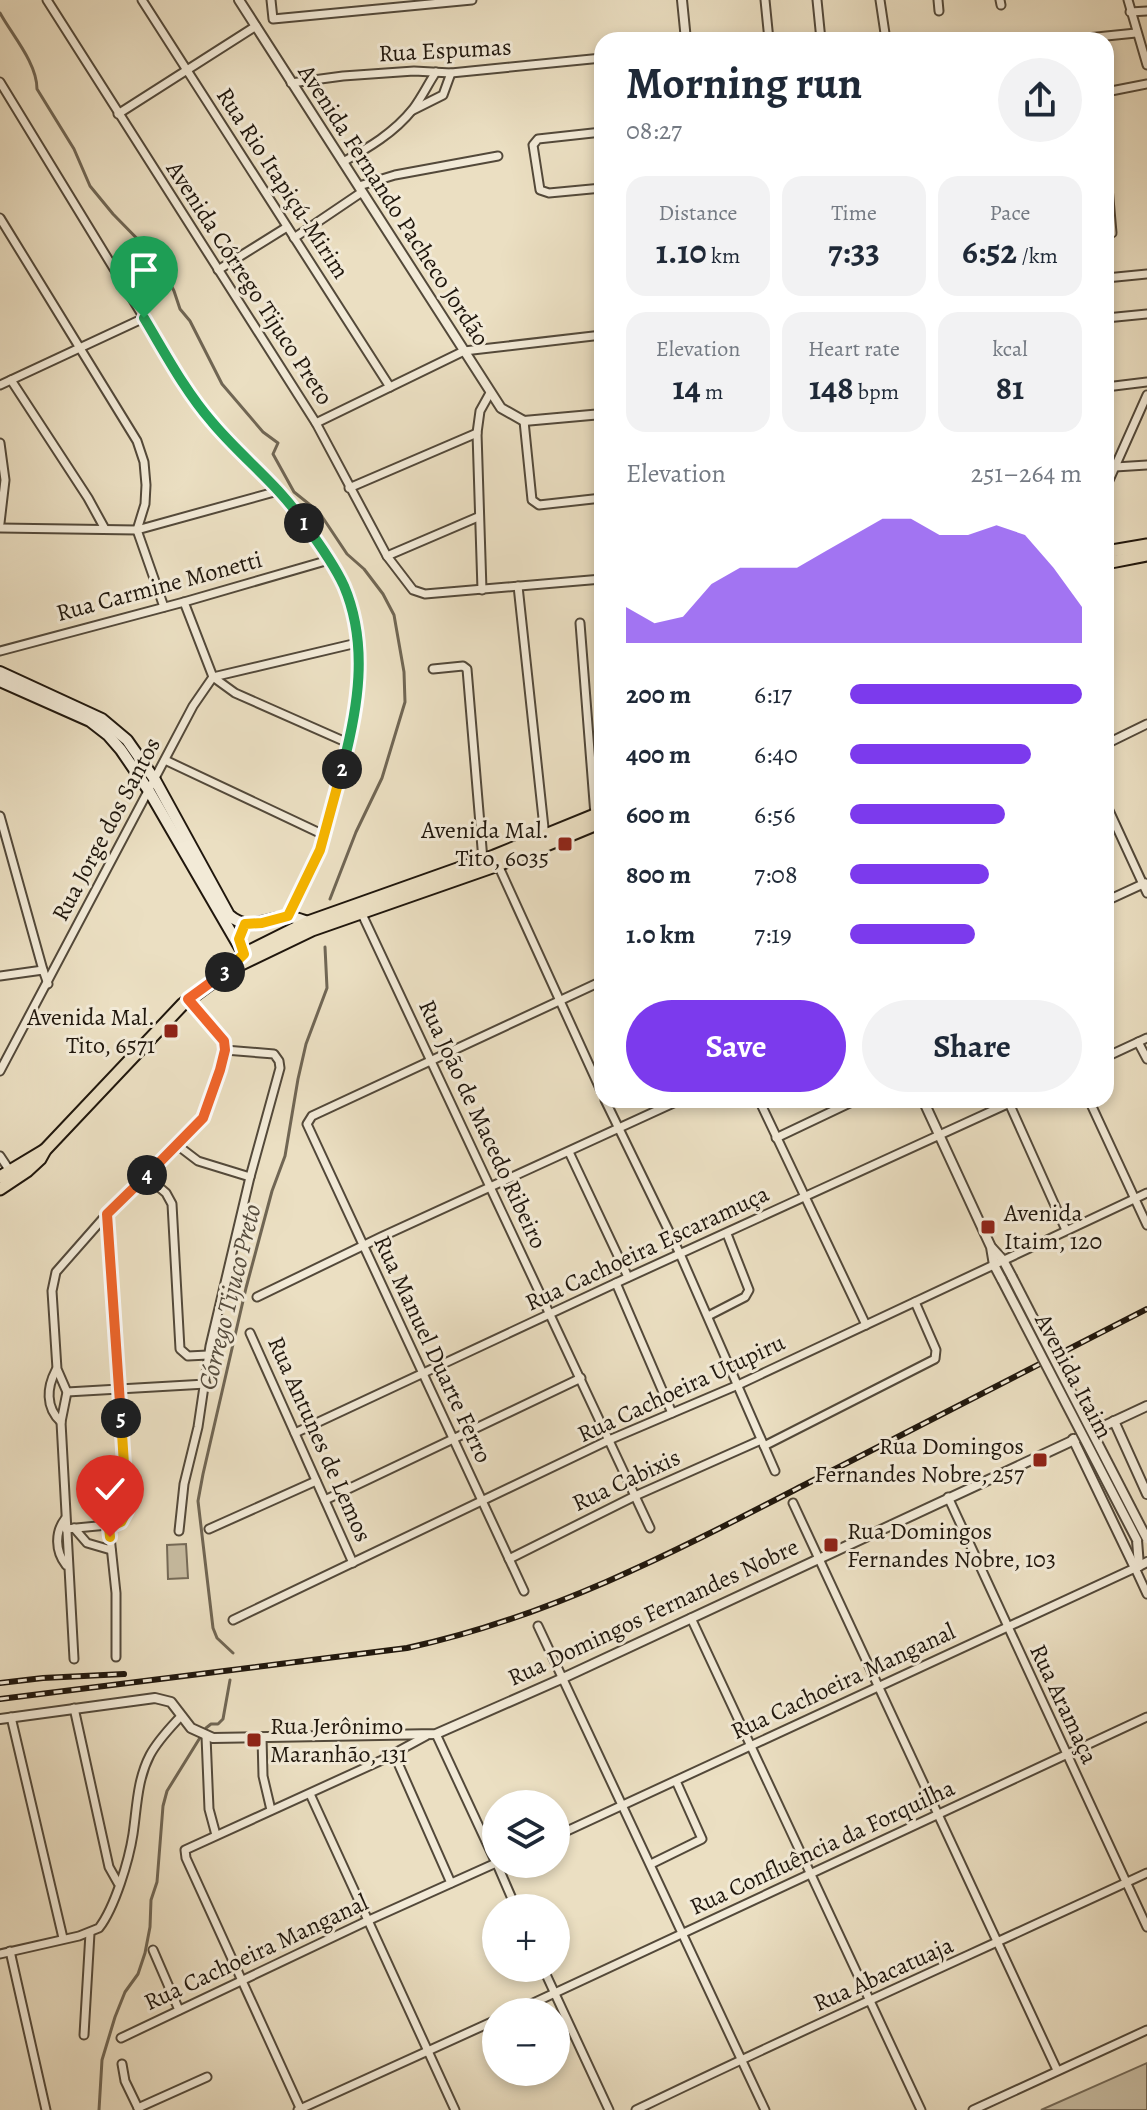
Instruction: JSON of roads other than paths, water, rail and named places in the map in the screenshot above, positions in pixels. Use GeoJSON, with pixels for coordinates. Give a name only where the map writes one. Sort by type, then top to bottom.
{"type":"FeatureCollection","features":[{"type":"Feature","properties":{"kind":"main road"},"geometry":{"type":"LineString","coordinates":[[1114,552],[1147,554]]}},
{"type":"Feature","properties":{"kind":"main road"},"geometry":{"type":"LineString","coordinates":[[1114,561],[1147,554]]}},
{"type":"Feature","properties":{"kind":"main road"},"geometry":{"type":"LineString","coordinates":[[0,672],[102,719],[127,740],[155,780],[229,915],[245,924],[288,916],[308,922]]}},
{"type":"Feature","properties":{"kind":"main road"},"geometry":{"type":"LineString","coordinates":[[0,681],[99,727],[121,750],[149,791],[243,953]]}},
{"type":"Feature","properties":{"kind":"main road"},"geometry":{"type":"LineString","coordinates":[[0,1189],[8,1176],[45,1150],[188,999],[229,970],[243,953],[308,922],[594,819]]}},
{"type":"Feature","properties":{"kind":"main road"},"geometry":{"type":"LineString","coordinates":[[243,953],[498,865],[594,820]]}},
{"type":"Feature","properties":{"kind":"main road"},"geometry":{"type":"LineString","coordinates":[[243,953],[240,933],[245,924]]}},
{"type":"Feature","properties":{"kind":"street","name":"Avenida Córrego Tijuco Preto"},"geometry":{"type":"LineString","coordinates":[[47,0],[316,423],[387,556],[413,590],[425,594],[482,590]]}},
{"type":"Feature","properties":{"kind":"street","name":"Rua Rio Itapiçú-Mirim"},"geometry":{"type":"LineString","coordinates":[[142,0],[390,387]]}},
{"type":"Feature","properties":{"kind":"street","name":"Avenida Fernando Pacheco Jordão"},"geometry":{"type":"LineString","coordinates":[[239,0],[490,393],[501,408],[524,421]]}},
{"type":"Feature","properties":{"kind":"street"},"geometry":{"type":"LineString","coordinates":[[271,0],[273,19],[472,0]]}},
{"type":"Feature","properties":{"kind":"street"},"geometry":{"type":"LineString","coordinates":[[682,0],[685,32]]}},
{"type":"Feature","properties":{"kind":"street"},"geometry":{"type":"LineString","coordinates":[[765,0],[768,32]]}},
{"type":"Feature","properties":{"kind":"street"},"geometry":{"type":"LineString","coordinates":[[817,0],[820,32]]}},
{"type":"Feature","properties":{"kind":"street"},"geometry":{"type":"LineString","coordinates":[[880,0],[885,32]]}},
{"type":"Feature","properties":{"kind":"street"},"geometry":{"type":"LineString","coordinates":[[938,0],[939,11]]}},
{"type":"Feature","properties":{"kind":"street"},"geometry":{"type":"LineString","coordinates":[[1128,0],[1147,65]]}},
{"type":"Feature","properties":{"kind":"street"},"geometry":{"type":"LineString","coordinates":[[1130,12],[1147,11]]}},
{"type":"Feature","properties":{"kind":"street"},"geometry":{"type":"LineString","coordinates":[[118,114],[256,26]]}},
{"type":"Feature","properties":{"kind":"street"},"geometry":{"type":"LineString","coordinates":[[1114,35],[1136,33]]}},
{"type":"Feature","properties":{"kind":"street","name":"Rua Espumas"},"geometry":{"type":"LineString","coordinates":[[291,83],[343,76],[451,73],[594,59]]}},
{"type":"Feature","properties":{"kind":"street"},"geometry":{"type":"LineString","coordinates":[[343,162],[381,139],[412,110],[436,72]]}},
{"type":"Feature","properties":{"kind":"street"},"geometry":{"type":"LineString","coordinates":[[412,110],[443,95],[451,73]]}},
{"type":"Feature","properties":{"kind":"street"},"geometry":{"type":"LineString","coordinates":[[0,82],[194,400],[212,423],[296,510],[343,585],[357,643],[357,696],[324,835],[310,874],[288,916]]}},
{"type":"Feature","properties":{"kind":"street"},"geometry":{"type":"LineString","coordinates":[[1114,90],[1147,84]]}},
{"type":"Feature","properties":{"kind":"street"},"geometry":{"type":"LineString","coordinates":[[594,133],[538,139],[533,145],[540,190],[549,193],[594,189]]}},
{"type":"Feature","properties":{"kind":"street"},"geometry":{"type":"LineString","coordinates":[[294,238],[360,189],[395,175],[498,156]]}},
{"type":"Feature","properties":{"kind":"street"},"geometry":{"type":"LineString","coordinates":[[0,218],[137,441],[144,462],[145,504],[137,530],[164,607]]}},
{"type":"Feature","properties":{"kind":"street"},"geometry":{"type":"LineString","coordinates":[[218,270],[287,227]]}},
{"type":"Feature","properties":{"kind":"street"},"geometry":{"type":"LineString","coordinates":[[1114,277],[1147,274]]}},
{"type":"Feature","properties":{"kind":"street"},"geometry":{"type":"LineString","coordinates":[[1114,317],[1147,314]]}},
{"type":"Feature","properties":{"kind":"street"},"geometry":{"type":"LineString","coordinates":[[0,385],[144,318]]}},
{"type":"Feature","properties":{"kind":"street"},"geometry":{"type":"LineString","coordinates":[[316,423],[464,351],[594,336]]}},
{"type":"Feature","properties":{"kind":"street"},"geometry":{"type":"LineString","coordinates":[[11,380],[105,529]]}},
{"type":"Feature","properties":{"kind":"street"},"geometry":{"type":"LineString","coordinates":[[1114,386],[1147,382]]}},
{"type":"Feature","properties":{"kind":"street"},"geometry":{"type":"LineString","coordinates":[[490,393],[480,411],[477,433],[482,590],[594,580]]}},
{"type":"Feature","properties":{"kind":"street"},"geometry":{"type":"LineString","coordinates":[[1147,395],[1115,467],[1147,465]]}},
{"type":"Feature","properties":{"kind":"street"},"geometry":{"type":"LineString","coordinates":[[594,415],[524,421],[532,500],[535,504],[594,499]]}},
{"type":"Feature","properties":{"kind":"street"},"geometry":{"type":"LineString","coordinates":[[349,488],[477,433]]}},
{"type":"Feature","properties":{"kind":"street"},"geometry":{"type":"LineString","coordinates":[[0,443],[5,480],[0,526],[137,530],[278,491]]}},
{"type":"Feature","properties":{"kind":"street"},"geometry":{"type":"LineString","coordinates":[[387,556],[478,517]]}},
{"type":"Feature","properties":{"kind":"street","name":"Rua Carmine Monetti"},"geometry":{"type":"LineString","coordinates":[[0,651],[329,560]]}},
{"type":"Feature","properties":{"kind":"street"},"geometry":{"type":"LineString","coordinates":[[518,586],[545,837]]}},
{"type":"Feature","properties":{"kind":"street"},"geometry":{"type":"LineString","coordinates":[[184,602],[213,677],[235,693],[348,743]]}},
{"type":"Feature","properties":{"kind":"street"},"geometry":{"type":"LineString","coordinates":[[580,623],[594,759]]}},
{"type":"Feature","properties":{"kind":"street"},"geometry":{"type":"LineString","coordinates":[[213,677],[357,643]]}},
{"type":"Feature","properties":{"kind":"street"},"geometry":{"type":"LineString","coordinates":[[433,669],[463,666],[467,669],[483,860]]}},
{"type":"Feature","properties":{"kind":"street","name":"Rua Jorge dos Santos"},"geometry":{"type":"LineString","coordinates":[[0,1071],[193,706],[213,677]]}},
{"type":"Feature","properties":{"kind":"street"},"geometry":{"type":"LineString","coordinates":[[1114,740],[1147,724]]}},
{"type":"Feature","properties":{"kind":"street"},"geometry":{"type":"LineString","coordinates":[[165,760],[324,835]]}},
{"type":"Feature","properties":{"kind":"street"},"geometry":{"type":"LineString","coordinates":[[0,816],[48,984]]}},
{"type":"Feature","properties":{"kind":"street"},"geometry":{"type":"LineString","coordinates":[[1114,820],[1147,893]]}},
{"type":"Feature","properties":{"kind":"street"},"geometry":{"type":"LineString","coordinates":[[498,865],[594,1075]]}},
{"type":"Feature","properties":{"kind":"street"},"geometry":{"type":"LineString","coordinates":[[1114,897],[1145,883]]}},
{"type":"Feature","properties":{"kind":"street","name":"Rua João de Macedo Ribeiro"},"geometry":{"type":"LineString","coordinates":[[361,912],[650,1528]]}},
{"type":"Feature","properties":{"kind":"street"},"geometry":{"type":"LineString","coordinates":[[0,976],[43,970]]}},
{"type":"Feature","properties":{"kind":"street"},"geometry":{"type":"LineString","coordinates":[[431,1062],[594,985]]}},
{"type":"Feature","properties":{"kind":"street"},"geometry":{"type":"LineString","coordinates":[[111,1550],[87,1543],[70,1529],[65,1519],[61,1422],[67,1392],[57,1369],[53,1278],[64,1261],[107,1214],[207,1112],[225,1050],[220,1035],[188,999]]}},
{"type":"Feature","properties":{"kind":"street"},"geometry":{"type":"LineString","coordinates":[[1114,1053],[1147,1038]]}},
{"type":"Feature","properties":{"kind":"street"},"geometry":{"type":"LineString","coordinates":[[1138,1042],[1147,1059]]}},
{"type":"Feature","properties":{"kind":"street"},"geometry":{"type":"LineString","coordinates":[[179,1531],[184,1484],[206,1384],[208,1355],[279,1061],[266,1053],[225,1050]]}},
{"type":"Feature","properties":{"kind":"street","name":"Rua Manuel Duarte Ferro"},"geometry":{"type":"LineString","coordinates":[[431,1062],[324,1110],[312,1116],[307,1124],[524,1591]]}},
{"type":"Feature","properties":{"kind":"street"},"geometry":{"type":"LineString","coordinates":[[609,1108],[680,1254],[775,1471]]}},
{"type":"Feature","properties":{"kind":"street"},"geometry":{"type":"LineString","coordinates":[[257,1297],[362,1245],[663,1108]]}},
{"type":"Feature","properties":{"kind":"street"},"geometry":{"type":"LineString","coordinates":[[763,1108],[866,1325]]}},
{"type":"Feature","properties":{"kind":"street"},"geometry":{"type":"LineString","coordinates":[[776,1138],[839,1108]]}},
{"type":"Feature","properties":{"kind":"street","name":"Avenida Itaim"},"geometry":{"type":"LineString","coordinates":[[927,1108],[998,1262],[1147,1539]]}},
{"type":"Feature","properties":{"kind":"street","name":"Rua Cachoeira Escaramuça"},"geometry":{"type":"LineString","coordinates":[[295,1433],[999,1108]]}},
{"type":"Feature","properties":{"kind":"street"},"geometry":{"type":"LineString","coordinates":[[1015,1108],[1066,1230]]}},
{"type":"Feature","properties":{"kind":"street"},"geometry":{"type":"LineString","coordinates":[[1093,1108],[1147,1225]]}},
{"type":"Feature","properties":{"kind":"street"},"geometry":{"type":"LineString","coordinates":[[177,1145],[198,1161],[250,1177]]}},
{"type":"Feature","properties":{"kind":"street"},"geometry":{"type":"LineString","coordinates":[[569,1152],[628,1277]]}},
{"type":"Feature","properties":{"kind":"street"},"geometry":{"type":"LineString","coordinates":[[0,1156],[8,1176]]}},
{"type":"Feature","properties":{"kind":"street"},"geometry":{"type":"LineString","coordinates":[[146,1176],[166,1193],[172,1204],[180,1349],[188,1356],[208,1355]]}},
{"type":"Feature","properties":{"kind":"street","name":"Rua Cachoeira Utupiru"},"geometry":{"type":"LineString","coordinates":[[233,1620],[609,1440],[738,1385],[1147,1193]]}},
{"type":"Feature","properties":{"kind":"street"},"geometry":{"type":"LineString","coordinates":[[70,1529],[109,1527],[121,1522],[127,1511],[107,1214]]}},
{"type":"Feature","properties":{"kind":"street"},"geometry":{"type":"LineString","coordinates":[[708,1316],[745,1297],[749,1290],[727,1234]]}},
{"type":"Feature","properties":{"kind":"street","name":"Avenida Itaim"},"geometry":{"type":"LineString","coordinates":[[1007,1278],[1137,1540],[1140,1565]]}},
{"type":"Feature","properties":{"kind":"street"},"geometry":{"type":"LineString","coordinates":[[616,1283],[672,1413]]}},
{"type":"Feature","properties":{"kind":"street","name":"Rua Cabixis"},"geometry":{"type":"LineString","coordinates":[[509,1559],[635,1496],[762,1443],[935,1359],[936,1350],[915,1302]]}},
{"type":"Feature","properties":{"kind":"street","name":"Rua Antunes de Lemos"},"geometry":{"type":"LineString","coordinates":[[250,1333],[353,1563]]}},
{"type":"Feature","properties":{"kind":"street"},"geometry":{"type":"LineString","coordinates":[[57,1369],[51,1380],[49,1401],[53,1415],[61,1422]]}},
{"type":"Feature","properties":{"kind":"street"},"geometry":{"type":"LineString","coordinates":[[325,1500],[581,1378]]}},
{"type":"Feature","properties":{"kind":"street"},"geometry":{"type":"LineString","coordinates":[[67,1392],[206,1384]]}},
{"type":"Feature","properties":{"kind":"street","name":"Rua Domingos Fernandes Nobre"},"geometry":{"type":"LineString","coordinates":[[205,1736],[436,1734],[561,1679],[1147,1406]]}},
{"type":"Feature","properties":{"kind":"street"},"geometry":{"type":"LineString","coordinates":[[1114,1421],[1147,1494]]}},
{"type":"Feature","properties":{"kind":"street"},"geometry":{"type":"LineString","coordinates":[[1073,1439],[1140,1565],[1147,1594]]}},
{"type":"Feature","properties":{"kind":"street"},"geometry":{"type":"LineString","coordinates":[[209,1529],[316,1481]]}},
{"type":"Feature","properties":{"kind":"street","name":"Rua Aramaça"},"geometry":{"type":"LineString","coordinates":[[948,1497],[1147,1927]]}},
{"type":"Feature","properties":{"kind":"street"},"geometry":{"type":"LineString","coordinates":[[793,1503],[1057,2070]]}},
{"type":"Feature","properties":{"kind":"street"},"geometry":{"type":"LineString","coordinates":[[65,1519],[57,1534],[59,1555],[68,1567]]}},
{"type":"Feature","properties":{"kind":"street"},"geometry":{"type":"LineString","coordinates":[[109,1527],[116,1593],[116,1657]]}},
{"type":"Feature","properties":{"kind":"street"},"geometry":{"type":"LineString","coordinates":[[70,1529],[68,1567],[74,1659]]}},
{"type":"Feature","properties":{"kind":"street","name":"Rua Cachoeira Manganal"},"geometry":{"type":"LineString","coordinates":[[570,1830],[1140,1565]]}},
{"type":"Feature","properties":{"kind":"street"},"geometry":{"type":"LineString","coordinates":[[691,1618],[921,2110]]}},
{"type":"Feature","properties":{"kind":"street"},"geometry":{"type":"LineString","coordinates":[[538,1626],[765,2110]]}},
{"type":"Feature","properties":{"kind":"street"},"geometry":{"type":"LineString","coordinates":[[0,1719],[155,1698],[171,1702],[191,1728],[205,1736],[209,1809],[216,1835]]}},
{"type":"Feature","properties":{"kind":"street"},"geometry":{"type":"LineString","coordinates":[[74,1708],[109,1867],[118,1883]]}},
{"type":"Feature","properties":{"kind":"street"},"geometry":{"type":"LineString","coordinates":[[0,1952],[90,1933],[104,1921],[133,1837],[143,1772],[150,1754],[181,1716]]}},
{"type":"Feature","properties":{"kind":"street"},"geometry":{"type":"LineString","coordinates":[[11,1717],[63,1938]]}},
{"type":"Feature","properties":{"kind":"street","name":"Rua Confluência da Forquilha"},"geometry":{"type":"LineString","coordinates":[[546,1998],[1147,1717]]}},
{"type":"Feature","properties":{"kind":"street"},"geometry":{"type":"LineString","coordinates":[[436,1734],[482,1833]]}},
{"type":"Feature","properties":{"kind":"street"},"geometry":{"type":"LineString","coordinates":[[426,1736],[310,1794],[185,1850],[186,1858],[300,2110],[482,2026]]}},
{"type":"Feature","properties":{"kind":"street"},"geometry":{"type":"LineString","coordinates":[[262,1737],[263,1776],[271,1810]]}},
{"type":"Feature","properties":{"kind":"street"},"geometry":{"type":"LineString","coordinates":[[394,1754],[451,1883]]}},
{"type":"Feature","properties":{"kind":"street"},"geometry":{"type":"LineString","coordinates":[[651,1864],[702,1839],[676,1781]]}},
{"type":"Feature","properties":{"kind":"street"},"geometry":{"type":"LineString","coordinates":[[310,1794],[455,2110]]}},
{"type":"Feature","properties":{"kind":"street","name":"Rua Cachoeira Manganal"},"geometry":{"type":"LineString","coordinates":[[121,2038],[482,1869]]}},
{"type":"Feature","properties":{"kind":"street","name":"Rua Abacatuaja"},"geometry":{"type":"LineString","coordinates":[[636,2110],[1147,1873]]}},
{"type":"Feature","properties":{"kind":"street"},"geometry":{"type":"LineString","coordinates":[[84,2035],[90,1933]]}},
{"type":"Feature","properties":{"kind":"street"},"geometry":{"type":"LineString","coordinates":[[153,1950],[179,2010]]}},
{"type":"Feature","properties":{"kind":"street"},"geometry":{"type":"LineString","coordinates":[[10,1951],[46,2110]]}},
{"type":"Feature","properties":{"kind":"street"},"geometry":{"type":"LineString","coordinates":[[549,1982],[609,2110]]}},
{"type":"Feature","properties":{"kind":"street"},"geometry":{"type":"LineString","coordinates":[[973,2110],[1147,2030]]}},
{"type":"Feature","properties":{"kind":"street"},"geometry":{"type":"LineString","coordinates":[[122,2064],[125,2081],[138,2109],[207,2077]]}},
{"type":"Feature","properties":{"kind":"waterway","name":"Córrego Tijuco Preto"},"geometry":{"type":"LineString","coordinates":[[0,13],[28,59],[37,89],[74,149],[90,186],[158,260],[180,309],[190,321],[222,384],[263,432],[278,443],[273,454],[294,492],[319,512],[347,554],[364,569],[383,594],[394,615],[404,672],[405,702],[382,778],[356,832],[330,899]]}},
{"type":"Feature","properties":{"kind":"waterway","name":"Córrego Tijuco Preto"},"geometry":{"type":"LineString","coordinates":[[233,1653],[217,1638],[213,1628],[198,1501],[246,1288],[272,1191],[285,1156],[306,1044],[327,988],[325,947]]}},
{"type":"Feature","properties":{"kind":"waterway","name":"Córrego Tijuco Preto"},"geometry":{"type":"LineString","coordinates":[[99,2110],[102,2060],[125,1992],[138,1974],[145,1953],[167,1791],[206,1728],[223,1719],[230,1680]]}},
{"type":"Feature","properties":{"kind":"railway"},"geometry":{"type":"LineString","coordinates":[[0,1699],[407,1648],[512,1619],[613,1579],[711,1533],[1147,1309]]}},
{"type":"Feature","properties":{"kind":"railway"},"geometry":{"type":"LineString","coordinates":[[0,1683],[124,1674]]}},
{"type":"Feature","properties":{"kind":"place","name":"Avenida Mal. Tito, 6035"},"geometry":{"type":"Point","coordinates":[565,844]}},
{"type":"Feature","properties":{"kind":"place","name":"Avenida Mal. Tito, 6571"},"geometry":{"type":"Point","coordinates":[171,1031]}},
{"type":"Feature","properties":{"kind":"place","name":"Avenida Itaim, 120"},"geometry":{"type":"Point","coordinates":[988,1227]}},
{"type":"Feature","properties":{"kind":"place","name":"Rua Domingos Fernandes Nobre, 257"},"geometry":{"type":"Point","coordinates":[1040,1460]}},
{"type":"Feature","properties":{"kind":"place","name":"Rua Domingos Fernandes Nobre, 103"},"geometry":{"type":"Point","coordinates":[831,1545]}},
{"type":"Feature","properties":{"kind":"place","name":"Rua Jerônimo Maranhão, 131"},"geometry":{"type":"Point","coordinates":[254,1740]}}]}
